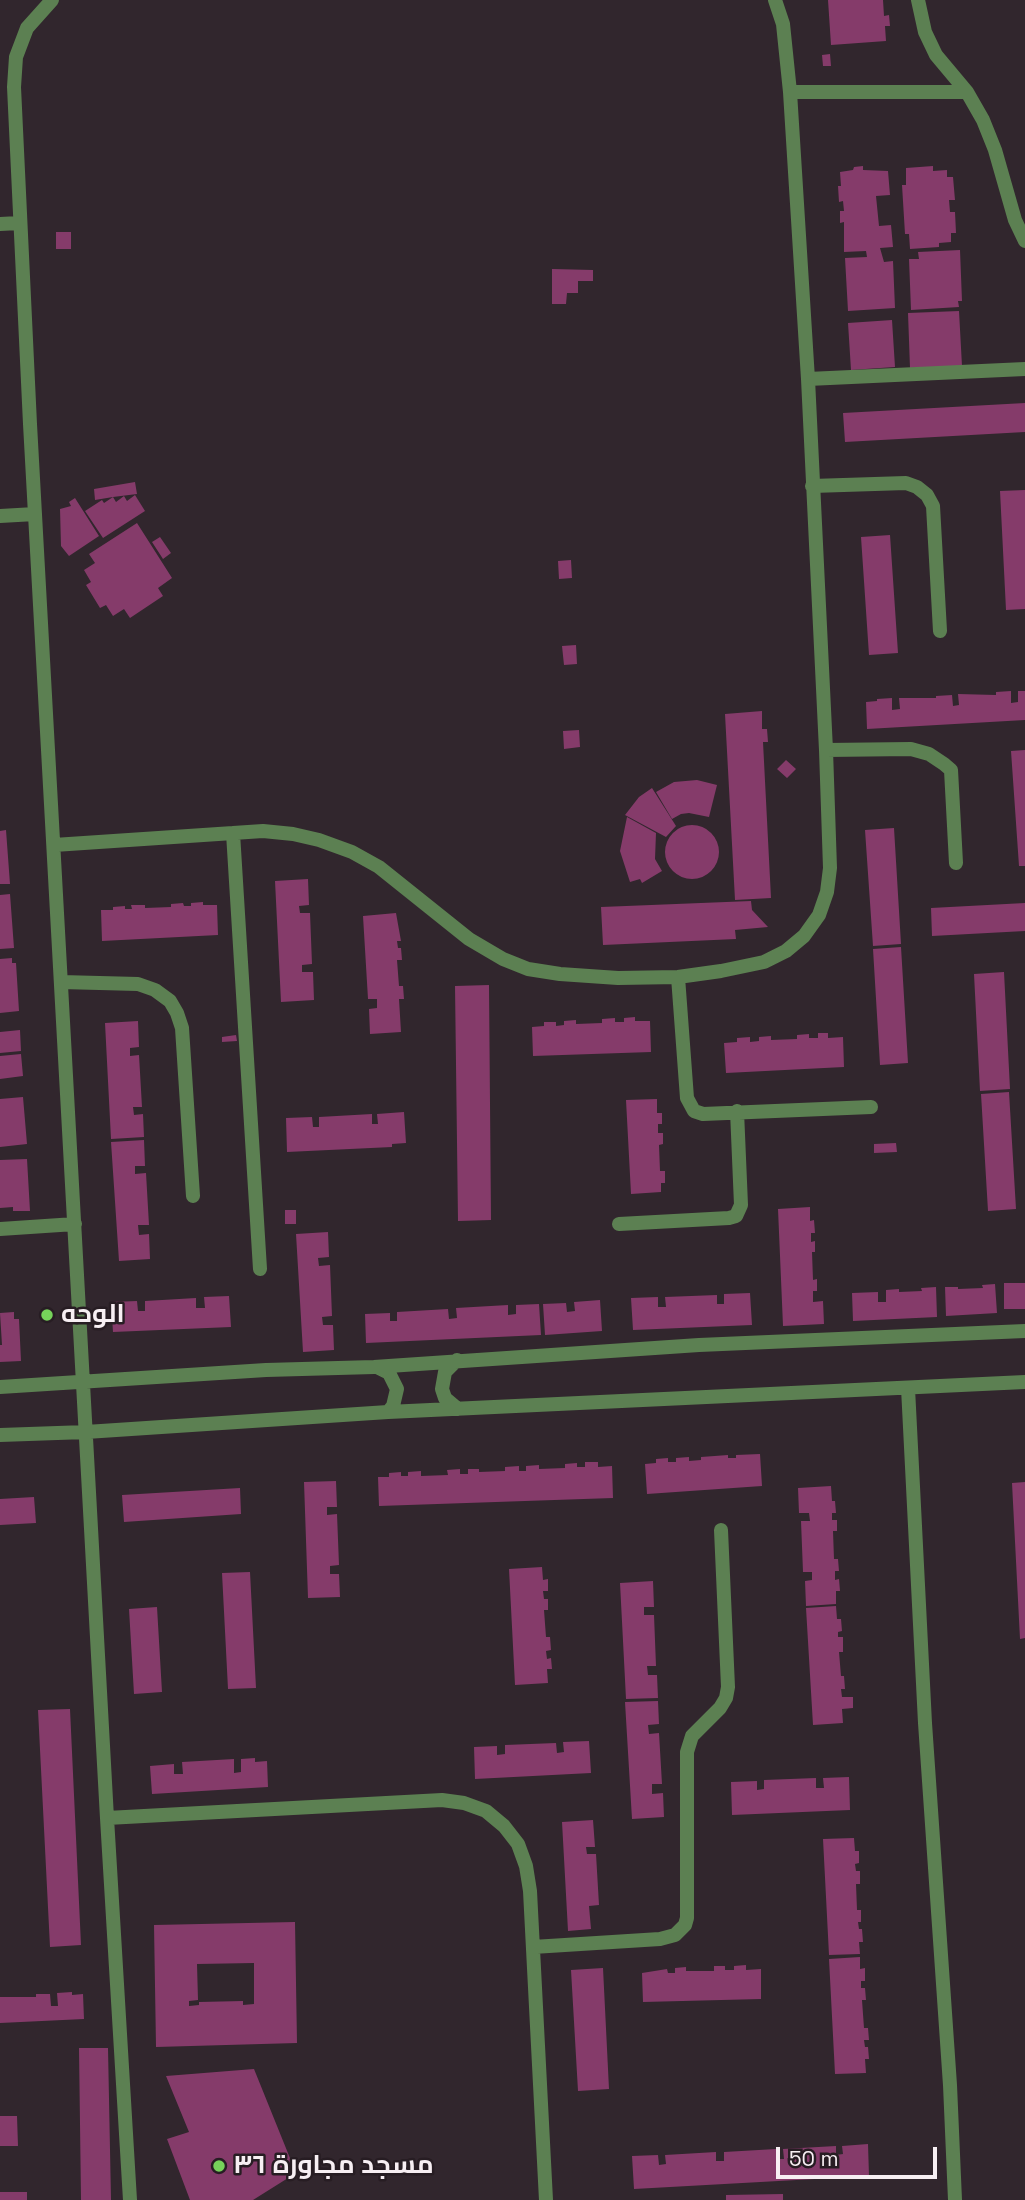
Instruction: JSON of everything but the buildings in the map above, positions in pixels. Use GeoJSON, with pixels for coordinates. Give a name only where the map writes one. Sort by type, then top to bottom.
{"type":"FeatureCollection","features":[{"type":"Feature","properties":{"kind":"street"},"geometry":{"type":"LineString","coordinates":[[54,845],[263,831],[293,834],[352,852],[379,867],[469,939],[503,959],[528,969],[560,974],[618,978],[678,977],[721,971],[764,962],[786,951],[804,936],[818,915],[827,892],[830,867],[827,750],[790,92],[782,24],[775,0]]}},
{"type":"Feature","properties":{"kind":"street"},"geometry":{"type":"LineString","coordinates":[[918,0],[925,32],[936,55],[968,92],[983,120],[1025,241]]}},
{"type":"Feature","properties":{"kind":"street"},"geometry":{"type":"LineString","coordinates":[[47,1],[27,29],[16,57],[14,87],[19,223],[130,2200]]}},
{"type":"Feature","properties":{"kind":"street"},"geometry":{"type":"LineString","coordinates":[[790,92],[968,92]]}},
{"type":"Feature","properties":{"kind":"street"},"geometry":{"type":"LineString","coordinates":[[0,224],[19,223]]}},
{"type":"Feature","properties":{"kind":"street"},"geometry":{"type":"LineString","coordinates":[[808,379],[1025,369]]}},
{"type":"Feature","properties":{"kind":"street"},"geometry":{"type":"LineString","coordinates":[[812,486],[906,483],[927,495],[933,506],[940,631]]}},
{"type":"Feature","properties":{"kind":"street"},"geometry":{"type":"LineString","coordinates":[[0,516],[35,514]]}},
{"type":"Feature","properties":{"kind":"street"},"geometry":{"type":"LineString","coordinates":[[827,750],[911,749],[929,754],[951,770],[956,863]]}},
{"type":"Feature","properties":{"kind":"street"},"geometry":{"type":"LineString","coordinates":[[233,833],[260,1269]]}},
{"type":"Feature","properties":{"kind":"street"},"geometry":{"type":"LineString","coordinates":[[678,977],[688,1103],[698,1113],[871,1107]]}},
{"type":"Feature","properties":{"kind":"street"},"geometry":{"type":"LineString","coordinates":[[61,982],[138,984],[155,990],[170,1001],[181,1028],[193,1196]]}},
{"type":"Feature","properties":{"kind":"street"},"geometry":{"type":"LineString","coordinates":[[619,1224],[736,1216],[741,1205],[737,1111]]}},
{"type":"Feature","properties":{"kind":"street"},"geometry":{"type":"LineString","coordinates":[[0,1230],[75,1224]]}},
{"type":"Feature","properties":{"kind":"street"},"geometry":{"type":"LineString","coordinates":[[0,1387],[266,1370],[374,1367],[699,1345],[1025,1331]]}},
{"type":"Feature","properties":{"kind":"street"},"geometry":{"type":"LineString","coordinates":[[457,1360],[444,1372],[442,1389],[445,1398],[458,1409]]}},
{"type":"Feature","properties":{"kind":"street"},"geometry":{"type":"LineString","coordinates":[[374,1367],[390,1373],[397,1389],[393,1405],[388,1412]]}},
{"type":"Feature","properties":{"kind":"street"},"geometry":{"type":"LineString","coordinates":[[0,1435],[388,1412],[1025,1382]]}},
{"type":"Feature","properties":{"kind":"street"},"geometry":{"type":"LineString","coordinates":[[908,1388],[924,1709],[950,2085],[955,2200]]}},
{"type":"Feature","properties":{"kind":"street"},"geometry":{"type":"LineString","coordinates":[[533,1947],[668,1938],[685,1925],[687,1752],[692,1736],[720,1708],[728,1687],[721,1530]]}},
{"type":"Feature","properties":{"kind":"street"},"geometry":{"type":"LineString","coordinates":[[107,1818],[442,1800],[464,1803],[486,1811],[495,1818],[518,1844],[526,1866],[547,2200]]}},
{"type":"Feature","properties":{"kind":"place","name":"الوحه"},"geometry":{"type":"Point","coordinates":[47,1315]}},
{"type":"Feature","properties":{"kind":"place","name":"مسجد مجاورة ٣٦"},"geometry":{"type":"Point","coordinates":[219,2166]}}]}
